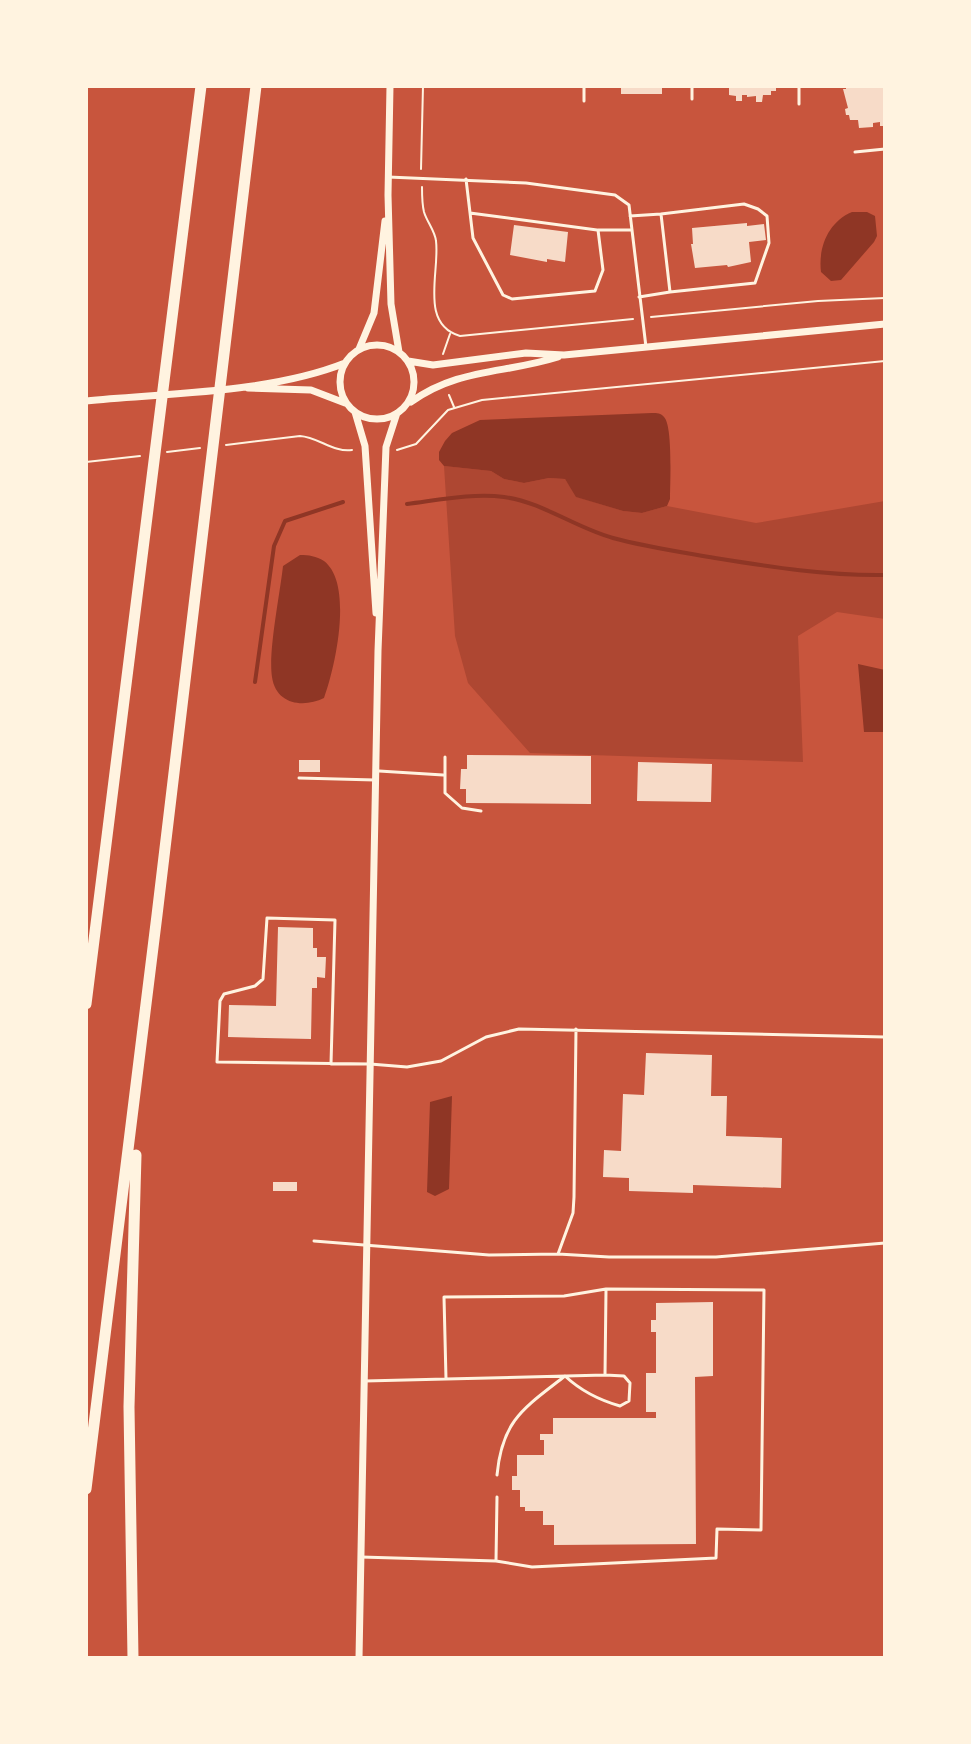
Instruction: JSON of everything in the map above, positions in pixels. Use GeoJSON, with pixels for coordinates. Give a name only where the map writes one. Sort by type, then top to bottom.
{"type":"FeatureCollection","features":[{"type":"Feature","properties":{"kind":"highway"},"geometry":{"type":"LineString","coordinates":[[86,1004],[201,86]]}},
{"type":"Feature","properties":{"kind":"highway"},"geometry":{"type":"LineString","coordinates":[[86,1489],[137,1095],[256,86]]}},
{"type":"Feature","properties":{"kind":"highway"},"geometry":{"type":"LineString","coordinates":[[133,1658],[129,1407],[137,1095]]}},
{"type":"Feature","properties":{"kind":"street"},"geometry":{"type":"LineString","coordinates":[[390,86],[388,195],[391,304],[399,352]]}},
{"type":"Feature","properties":{"kind":"street"},"geometry":{"type":"LineString","coordinates":[[86,401],[229,388],[312,374],[345,363],[358,350],[374,313],[388,195]]}},
{"type":"Feature","properties":{"kind":"street"},"geometry":{"type":"LineString","coordinates":[[408,361],[433,365],[526,353],[564,355],[885,324]]}},
{"type":"Feature","properties":{"kind":"street"},"geometry":{"type":"LineString","coordinates":[[358,350],[385,345],[408,361],[414,375],[414,386],[406,405]]}},
{"type":"Feature","properties":{"kind":"street"},"geometry":{"type":"LineString","coordinates":[[355,412],[376,419],[397,413],[444,382],[530,366],[564,355]]}},
{"type":"Feature","properties":{"kind":"street"},"geometry":{"type":"LineString","coordinates":[[345,363],[340,384],[355,412],[365,446],[378,651]]}},
{"type":"Feature","properties":{"kind":"street"},"geometry":{"type":"LineString","coordinates":[[229,388],[311,390],[348,404]]}},
{"type":"Feature","properties":{"kind":"street"},"geometry":{"type":"LineString","coordinates":[[359,1658],[378,651],[386,447],[397,413]]}},
{"type":"Feature","properties":{"kind":"lane"},"geometry":{"type":"LineString","coordinates":[[584,86],[584,101]]}},
{"type":"Feature","properties":{"kind":"lane"},"geometry":{"type":"LineString","coordinates":[[692,86],[692,99]]}},
{"type":"Feature","properties":{"kind":"lane"},"geometry":{"type":"LineString","coordinates":[[799,86],[799,104]]}},
{"type":"Feature","properties":{"kind":"lane"},"geometry":{"type":"LineString","coordinates":[[855,152],[885,149]]}},
{"type":"Feature","properties":{"kind":"lane"},"geometry":{"type":"LineString","coordinates":[[388,177],[526,183],[615,195],[629,205],[646,347]]}},
{"type":"Feature","properties":{"kind":"lane"},"geometry":{"type":"LineString","coordinates":[[466,179],[473,238],[503,295],[512,299],[595,291],[603,270],[598,230]]}},
{"type":"Feature","properties":{"kind":"lane"},"geometry":{"type":"LineString","coordinates":[[630,216],[744,204],[767,216],[769,243],[755,283],[639,297]]}},
{"type":"Feature","properties":{"kind":"lane"},"geometry":{"type":"LineString","coordinates":[[470,213],[598,230],[632,230]]}},
{"type":"Feature","properties":{"kind":"lane"},"geometry":{"type":"LineString","coordinates":[[661,214],[670,292]]}},
{"type":"Feature","properties":{"kind":"lane"},"geometry":{"type":"LineString","coordinates":[[445,757],[445,793],[462,808],[481,811]]}},
{"type":"Feature","properties":{"kind":"lane"},"geometry":{"type":"LineString","coordinates":[[299,778],[445,775]]}},
{"type":"Feature","properties":{"kind":"lane"},"geometry":{"type":"LineString","coordinates":[[331,1064],[335,920],[267,918],[263,979],[255,986],[224,994],[220,1001],[217,1062],[407,1067],[441,1061],[486,1037],[519,1029],[885,1037]]}},
{"type":"Feature","properties":{"kind":"lane"},"geometry":{"type":"LineString","coordinates":[[558,1254],[573,1213],[576,1029]]}},
{"type":"Feature","properties":{"kind":"lane"},"geometry":{"type":"LineString","coordinates":[[314,1241],[489,1255],[609,1257],[716,1257],[885,1243]]}},
{"type":"Feature","properties":{"kind":"lane"},"geometry":{"type":"LineString","coordinates":[[361,1557],[496,1561],[532,1567],[716,1558],[717,1529],[761,1530],[764,1290],[606,1289],[564,1296],[444,1297],[446,1379]]}},
{"type":"Feature","properties":{"kind":"lane"},"geometry":{"type":"LineString","coordinates":[[605,1375],[606,1289]]}},
{"type":"Feature","properties":{"kind":"lane"},"geometry":{"type":"LineString","coordinates":[[364,1381],[605,1375],[624,1376],[630,1383],[629,1401],[620,1406],[604,1401],[578,1388],[565,1376]]}},
{"type":"Feature","properties":{"kind":"lane"},"geometry":{"type":"LineString","coordinates":[[497,1475],[499,1450],[506,1432],[537,1398],[565,1376]]}},
{"type":"Feature","properties":{"kind":"lane"},"geometry":{"type":"LineString","coordinates":[[496,1561],[497,1497]]}},
{"type":"Feature","properties":{"kind":"path"},"geometry":{"type":"LineString","coordinates":[[423,86],[421,177],[424,212],[436,239],[435,312],[450,333],[460,336],[818,301],[885,298]]}},
{"type":"Feature","properties":{"kind":"path"},"geometry":{"type":"LineString","coordinates":[[386,447],[396,450],[416,444],[448,410],[482,400],[885,361]]}},
{"type":"Feature","properties":{"kind":"path"},"geometry":{"type":"LineString","coordinates":[[223,446],[300,436],[346,451],[365,446]]}},
{"type":"Feature","properties":{"kind":"path"},"geometry":{"type":"LineString","coordinates":[[162,453],[208,447]]}},
{"type":"Feature","properties":{"kind":"path"},"geometry":{"type":"LineString","coordinates":[[86,462],[147,455]]}},
{"type":"Feature","properties":{"kind":"shaded area"},"geometry":{"type":"Polygon","coordinates":[[[852,212],[867,212],[875,216],[877,236],[841,280],[831,281],[821,272],[823,245],[837,222],[852,212]]]}},
{"type":"Feature","properties":{"kind":"shaded area"},"geometry":{"type":"Polygon","coordinates":[[[652,413],[663,416],[667,422],[670,499],[667,506],[642,513],[623,511],[576,497],[565,479],[549,478],[524,483],[504,479],[491,471],[444,466],[439,460],[439,452],[452,433],[480,420],[652,413]]]}},
{"type":"Feature","properties":{"kind":"shaded area"},"geometry":{"type":"Polygon","coordinates":[[[444,466],[491,471],[504,479],[524,483],[549,478],[565,479],[577,497],[623,511],[642,513],[667,506],[756,523],[885,501],[885,619],[837,612],[798,636],[803,762],[530,753],[468,683],[455,636],[444,466]]]}},
{"type":"Feature","properties":{"kind":"shaded area"},"geometry":{"type":"Polygon","coordinates":[[[300,555],[321,559],[333,572],[340,607],[337,648],[324,698],[308,703],[292,702],[279,694],[271,666],[283,566],[300,555]]]}},
{"type":"Feature","properties":{"kind":"shaded area"},"geometry":{"type":"Polygon","coordinates":[[[858,664],[885,670],[885,732],[864,732],[858,664]]]}},
{"type":"Feature","properties":{"kind":"shaded area"},"geometry":{"type":"Polygon","coordinates":[[[452,1096],[449,1189],[435,1196],[427,1192],[430,1102],[452,1096]]]}},
{"type":"Feature","properties":{"kind":"building"},"geometry":{"type":"Polygon","coordinates":[[[621,86],[662,86],[662,94],[621,94],[621,86]]]}},
{"type":"Feature","properties":{"kind":"building"},"geometry":{"type":"Polygon","coordinates":[[[729,86],[776,86],[776,91],[763,95],[762,102],[756,102],[756,96],[747,95],[742,95],[742,101],[736,101],[736,96],[729,95],[729,86]]]}},
{"type":"Feature","properties":{"kind":"building"},"geometry":{"type":"Polygon","coordinates":[[[846,86],[885,86],[885,126],[880,126],[880,122],[873,123],[873,127],[859,128],[858,120],[850,120],[845,109],[848,108],[843,89],[846,86]]]}},
{"type":"Feature","properties":{"kind":"building"},"geometry":{"type":"Polygon","coordinates":[[[747,223],[747,226],[764,224],[766,240],[749,242],[751,262],[728,267],[695,268],[692,228],[747,223]]]}},
{"type":"Feature","properties":{"kind":"building"},"geometry":{"type":"Polygon","coordinates":[[[514,225],[568,232],[565,262],[510,255],[514,225]]]}},
{"type":"Feature","properties":{"kind":"building"},"geometry":{"type":"Polygon","coordinates":[[[467,755],[591,756],[591,804],[466,803],[466,789],[460,789],[461,769],[467,769],[467,755]]]}},
{"type":"Feature","properties":{"kind":"building"},"geometry":{"type":"Polygon","coordinates":[[[299,760],[320,760],[320,772],[299,772],[299,760]]]}},
{"type":"Feature","properties":{"kind":"building"},"geometry":{"type":"Polygon","coordinates":[[[638,762],[712,764],[711,802],[637,801],[638,762]]]}},
{"type":"Feature","properties":{"kind":"building"},"geometry":{"type":"Polygon","coordinates":[[[278,927],[313,928],[313,948],[317,948],[317,957],[326,957],[325,978],[317,977],[317,988],[312,988],[311,1039],[228,1037],[229,1005],[276,1006],[278,927]]]}},
{"type":"Feature","properties":{"kind":"building"},"geometry":{"type":"Polygon","coordinates":[[[646,1053],[712,1055],[711,1096],[727,1096],[726,1136],[782,1138],[781,1188],[693,1185],[693,1193],[629,1191],[629,1178],[603,1177],[604,1150],[621,1151],[623,1094],[644,1095],[646,1053]]]}},
{"type":"Feature","properties":{"kind":"building"},"geometry":{"type":"Polygon","coordinates":[[[273,1182],[297,1182],[297,1191],[273,1191],[273,1182]]]}},
{"type":"Feature","properties":{"kind":"building"},"geometry":{"type":"Polygon","coordinates":[[[713,1302],[713,1376],[695,1377],[696,1544],[554,1545],[554,1525],[543,1525],[543,1511],[525,1511],[525,1507],[520,1507],[520,1490],[512,1490],[512,1476],[517,1476],[517,1455],[544,1455],[544,1440],[540,1440],[540,1434],[553,1434],[553,1418],[656,1418],[656,1412],[646,1412],[646,1373],[656,1373],[656,1332],[651,1332],[651,1320],[656,1320],[656,1303],[713,1302]]]}},
{"type":"Feature","properties":{"kind":"waterway"},"geometry":{"type":"LineString","coordinates":[[407,504],[468,496],[504,497],[532,504],[599,534],[651,547],[800,570],[885,575]]}},
{"type":"Feature","properties":{"kind":"waterway"},"geometry":{"type":"LineString","coordinates":[[255,682],[274,546],[285,521],[343,502]]}}]}
